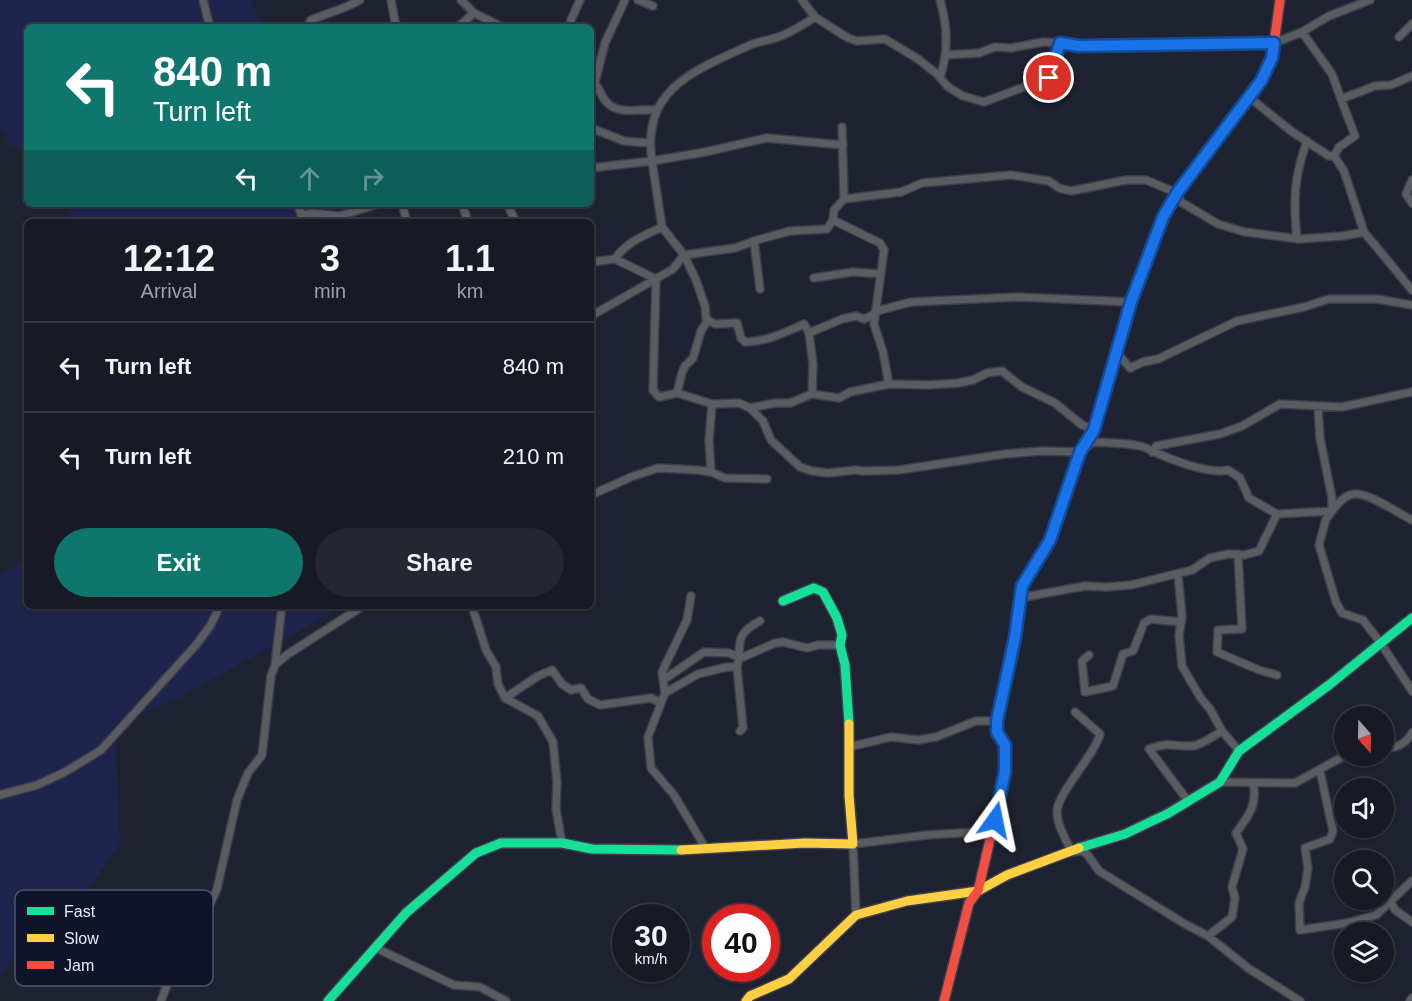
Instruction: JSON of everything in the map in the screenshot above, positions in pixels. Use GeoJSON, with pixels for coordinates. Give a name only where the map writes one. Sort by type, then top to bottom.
{"type":"FeatureCollection","features":[{"type":"Feature","properties":{"kind":"street"},"geometry":{"type":"LineString","coordinates":[[203,0],[209,24]]}},
{"type":"Feature","properties":{"kind":"street"},"geometry":{"type":"LineString","coordinates":[[309,24],[311,20],[330,11],[350,6],[360,0]]}},
{"type":"Feature","properties":{"kind":"street"},"geometry":{"type":"LineString","coordinates":[[391,0],[395,24]]}},
{"type":"Feature","properties":{"kind":"street"},"geometry":{"type":"LineString","coordinates":[[461,0],[474,13],[496,24]]}},
{"type":"Feature","properties":{"kind":"street"},"geometry":{"type":"LineString","coordinates":[[570,24],[580,0]]}},
{"type":"Feature","properties":{"kind":"street"},"geometry":{"type":"LineString","coordinates":[[594,78],[605,43],[625,0]]}},
{"type":"Feature","properties":{"kind":"street"},"geometry":{"type":"LineString","coordinates":[[638,0],[653,6]]}},
{"type":"Feature","properties":{"kind":"street"},"geometry":{"type":"LineString","coordinates":[[802,0],[815,17],[857,41],[885,39],[918,59],[948,87],[963,96],[984,102],[1024,87],[1043,87],[1049,78],[1060,43]]}},
{"type":"Feature","properties":{"kind":"street"},"geometry":{"type":"LineString","coordinates":[[936,74],[941,74],[945,55],[946,20],[940,0]]}},
{"type":"Feature","properties":{"kind":"street"},"geometry":{"type":"LineString","coordinates":[[944,1001],[969,903],[978,891],[987,858],[1005,771],[1005,745],[997,732],[997,721],[1015,637],[1022,586],[1050,540],[1080,452],[1094,430],[1131,302],[1163,217],[1177,193],[1261,81],[1272,58],[1280,0]]}},
{"type":"Feature","properties":{"kind":"street"},"geometry":{"type":"LineString","coordinates":[[945,55],[979,53],[995,47],[1011,48],[1043,42],[1079,46],[1274,43],[1302,32],[1329,16],[1370,0]]}},
{"type":"Feature","properties":{"kind":"street"},"geometry":{"type":"LineString","coordinates":[[461,24],[474,13]]}},
{"type":"Feature","properties":{"kind":"street"},"geometry":{"type":"LineString","coordinates":[[812,394],[813,364],[809,333],[804,324],[768,339],[745,342],[741,338],[737,323],[715,324],[706,319],[705,306],[696,280],[684,255],[662,227],[649,143],[657,110],[668,91],[685,78],[747,46],[796,29],[815,17]]}},
{"type":"Feature","properties":{"kind":"street"},"geometry":{"type":"LineString","coordinates":[[1399,37],[1412,24]]}},
{"type":"Feature","properties":{"kind":"street"},"geometry":{"type":"LineString","coordinates":[[1302,32],[1332,74],[1355,136],[1339,147],[1334,156]]}},
{"type":"Feature","properties":{"kind":"street"},"geometry":{"type":"LineString","coordinates":[[1341,99],[1375,86],[1391,85],[1412,76]]}},
{"type":"Feature","properties":{"kind":"street"},"geometry":{"type":"LineString","coordinates":[[594,83],[606,102],[615,110],[657,110]]}},
{"type":"Feature","properties":{"kind":"street"},"geometry":{"type":"LineString","coordinates":[[1249,97],[1307,141],[1321,148],[1329,156],[1334,156],[1344,171],[1364,231],[1412,290]]}},
{"type":"Feature","properties":{"kind":"street"},"geometry":{"type":"LineString","coordinates":[[842,127],[844,199]]}},
{"type":"Feature","properties":{"kind":"street"},"geometry":{"type":"LineString","coordinates":[[594,129],[624,141],[649,143]]}},
{"type":"Feature","properties":{"kind":"street"},"geometry":{"type":"LineString","coordinates":[[594,168],[705,152],[766,138],[843,145]]}},
{"type":"Feature","properties":{"kind":"street"},"geometry":{"type":"LineString","coordinates":[[1298,239],[1294,207],[1298,166],[1307,141]]}},
{"type":"Feature","properties":{"kind":"street"},"geometry":{"type":"LineString","coordinates":[[594,314],[673,269],[684,255],[735,248],[790,231],[827,229],[833,220],[834,210],[844,199],[901,192],[922,183],[1011,175],[1048,181],[1059,188],[1071,191],[1126,180],[1146,180],[1177,193],[1181,202],[1218,224],[1245,232],[1298,239],[1344,236],[1364,231]]}},
{"type":"Feature","properties":{"kind":"street"},"geometry":{"type":"LineString","coordinates":[[1412,180],[1406,194],[1412,203]]}},
{"type":"Feature","properties":{"kind":"street"},"geometry":{"type":"LineString","coordinates":[[298,207],[303,219]]}},
{"type":"Feature","properties":{"kind":"street"},"geometry":{"type":"LineString","coordinates":[[339,216],[349,207]]}},
{"type":"Feature","properties":{"kind":"street"},"geometry":{"type":"LineString","coordinates":[[301,215],[312,213],[339,216],[368,207]]}},
{"type":"Feature","properties":{"kind":"street"},"geometry":{"type":"LineString","coordinates":[[833,220],[880,243],[884,250],[874,324],[883,352],[889,384]]}},
{"type":"Feature","properties":{"kind":"street"},"geometry":{"type":"LineString","coordinates":[[615,259],[629,244],[662,227]]}},
{"type":"Feature","properties":{"kind":"street"},"geometry":{"type":"LineString","coordinates":[[754,241],[760,288]]}},
{"type":"Feature","properties":{"kind":"street"},"geometry":{"type":"LineString","coordinates":[[594,262],[615,259],[656,279]]}},
{"type":"Feature","properties":{"kind":"street"},"geometry":{"type":"LineString","coordinates":[[814,278],[853,272],[881,274]]}},
{"type":"Feature","properties":{"kind":"street"},"geometry":{"type":"LineString","coordinates":[[656,279],[653,390],[659,397],[677,393],[712,404],[739,403],[750,408],[763,421],[771,440],[800,467],[828,473],[855,470],[899,470],[1005,454],[1042,451],[1080,452],[1093,442],[1148,448],[1152,452],[1204,470],[1220,472],[1228,470],[1240,478],[1249,498],[1277,514],[1332,511]]}},
{"type":"Feature","properties":{"kind":"street"},"geometry":{"type":"LineString","coordinates":[[809,333],[842,319],[856,316],[864,319],[877,311],[911,302],[1019,297],[1131,302]]}},
{"type":"Feature","properties":{"kind":"street"},"geometry":{"type":"LineString","coordinates":[[1117,353],[1130,368],[1158,359],[1237,321],[1304,307],[1329,299],[1377,299],[1412,305]]}},
{"type":"Feature","properties":{"kind":"street"},"geometry":{"type":"LineString","coordinates":[[677,393],[682,373],[693,358],[701,331],[708,320]]}},
{"type":"Feature","properties":{"kind":"street"},"geometry":{"type":"LineString","coordinates":[[750,408],[775,403],[790,403],[812,394],[838,398],[850,392],[889,384],[958,383],[973,380],[987,373],[1002,371],[1022,387],[1055,403],[1082,425],[1094,430]]}},
{"type":"Feature","properties":{"kind":"street"},"geometry":{"type":"LineString","coordinates":[[1152,452],[1156,446],[1220,434],[1242,426],[1280,404],[1342,408],[1412,392]]}},
{"type":"Feature","properties":{"kind":"street"},"geometry":{"type":"LineString","coordinates":[[711,472],[709,440],[712,404]]}},
{"type":"Feature","properties":{"kind":"street"},"geometry":{"type":"LineString","coordinates":[[1318,407],[1320,438],[1332,498],[1332,511]]}},
{"type":"Feature","properties":{"kind":"street"},"geometry":{"type":"LineString","coordinates":[[594,494],[658,468],[711,472],[725,478],[767,478]]}},
{"type":"Feature","properties":{"kind":"street"},"geometry":{"type":"LineString","coordinates":[[1412,520],[1363,496],[1354,494],[1342,499],[1326,519],[1319,544],[1341,613],[1363,621],[1380,642],[1412,691]]}},
{"type":"Feature","properties":{"kind":"street"},"geometry":{"type":"LineString","coordinates":[[1019,598],[1085,585],[1107,587],[1131,585],[1192,570],[1210,558],[1228,554],[1244,555],[1259,551],[1277,514]]}},
{"type":"Feature","properties":{"kind":"street"},"geometry":{"type":"LineString","coordinates":[[1238,554],[1242,629],[1218,630],[1217,652],[1277,675]]}},
{"type":"Feature","properties":{"kind":"street"},"geometry":{"type":"LineString","coordinates":[[1178,574],[1182,617],[1179,635],[1182,666],[1222,730],[1239,751]]}},
{"type":"Feature","properties":{"kind":"street"},"geometry":{"type":"LineString","coordinates":[[783,601],[814,588],[823,592],[837,618],[842,635],[840,645],[845,665],[849,722],[849,795],[856,915]]}},
{"type":"Feature","properties":{"kind":"street"},"geometry":{"type":"LineString","coordinates":[[691,596],[687,620],[662,672],[665,693],[648,737],[651,768],[674,795],[706,849]]}},
{"type":"Feature","properties":{"kind":"street"},"geometry":{"type":"LineString","coordinates":[[0,795],[37,785],[65,772],[101,750],[196,645],[210,626],[218,609]]}},
{"type":"Feature","properties":{"kind":"street"},"geometry":{"type":"LineString","coordinates":[[213,896],[237,800],[248,773],[262,755],[282,609]]}},
{"type":"Feature","properties":{"kind":"street"},"geometry":{"type":"LineString","coordinates":[[275,665],[288,654],[358,609]]}},
{"type":"Feature","properties":{"kind":"street"},"geometry":{"type":"LineString","coordinates":[[473,609],[486,650],[496,667],[498,684],[505,698],[538,716],[553,742],[557,782],[556,809],[562,843]]}},
{"type":"Feature","properties":{"kind":"street"},"geometry":{"type":"LineString","coordinates":[[1220,782],[1239,751],[1329,685],[1412,618]]}},
{"type":"Feature","properties":{"kind":"street"},"geometry":{"type":"LineString","coordinates":[[1089,655],[1082,661],[1085,692],[1113,686],[1124,654],[1133,651],[1144,623],[1151,620],[1180,622]]}},
{"type":"Feature","properties":{"kind":"street"},"geometry":{"type":"LineString","coordinates":[[740,731],[743,728],[736,667],[739,658],[739,641],[743,633],[760,621]]}},
{"type":"Feature","properties":{"kind":"street"},"geometry":{"type":"LineString","coordinates":[[663,680],[704,652],[729,653],[739,658],[775,643],[783,642],[807,648],[818,645],[840,645]]}},
{"type":"Feature","properties":{"kind":"street"},"geometry":{"type":"LineString","coordinates":[[665,693],[698,674],[736,667]]}},
{"type":"Feature","properties":{"kind":"street"},"geometry":{"type":"LineString","coordinates":[[505,698],[538,676],[552,670],[561,684],[572,690],[581,688],[588,699],[600,705],[651,698],[662,703]]}},
{"type":"Feature","properties":{"kind":"street"},"geometry":{"type":"LineString","coordinates":[[1072,852],[1058,822],[1057,809],[1073,779],[1098,743],[1100,734],[1075,712]]}},
{"type":"Feature","properties":{"kind":"street"},"geometry":{"type":"LineString","coordinates":[[849,747],[891,737],[918,740],[936,737],[976,721],[997,721]]}},
{"type":"Feature","properties":{"kind":"street"},"geometry":{"type":"LineString","coordinates":[[1188,801],[1149,749],[1164,743],[1192,746],[1222,730]]}},
{"type":"Feature","properties":{"kind":"street"},"geometry":{"type":"LineString","coordinates":[[1394,748],[1412,734]]}},
{"type":"Feature","properties":{"kind":"street"},"geometry":{"type":"LineString","coordinates":[[746,1001],[750,996],[789,979],[856,915],[907,902],[978,891],[1008,875],[1125,834],[1169,813],[1220,782],[1295,783],[1334,762]]}},
{"type":"Feature","properties":{"kind":"street"},"geometry":{"type":"LineString","coordinates":[[1320,771],[1333,831],[1330,839],[1305,849],[1308,868],[1305,887],[1299,903],[1299,930],[1347,923],[1376,915],[1382,910]]}},
{"type":"Feature","properties":{"kind":"street"},"geometry":{"type":"LineString","coordinates":[[1208,936],[1232,916],[1235,898],[1232,887],[1243,849],[1236,833],[1252,811],[1256,794],[1253,784]]}},
{"type":"Feature","properties":{"kind":"street"},"geometry":{"type":"LineString","coordinates":[[328,1001],[406,913],[477,853],[501,843],[562,843],[592,849],[761,848],[805,843],[853,844],[927,835],[991,831]]}},
{"type":"Feature","properties":{"kind":"street"},"geometry":{"type":"LineString","coordinates":[[1072,852],[1082,851],[1087,854],[1099,871],[1208,936],[1248,968],[1300,1001]]}},
{"type":"Feature","properties":{"kind":"street"},"geometry":{"type":"LineString","coordinates":[[1394,899],[1412,881]]}},
{"type":"Feature","properties":{"kind":"street"},"geometry":{"type":"LineString","coordinates":[[1394,908],[1412,921]]}},
{"type":"Feature","properties":{"kind":"street"},"geometry":{"type":"LineString","coordinates":[[375,948],[454,985],[480,987],[506,1001]]}},
{"type":"Feature","properties":{"kind":"street"},"geometry":{"type":"LineString","coordinates":[[161,1001],[167,986]]}},
{"type":"Feature","properties":{"kind":"shaded area"},"geometry":{"type":"Polygon","coordinates":[[[0,0],[251,0],[261,24],[24,24],[24,149],[10,145],[0,128],[0,0]]]}},
{"type":"Feature","properties":{"kind":"shaded area"},"geometry":{"type":"Polygon","coordinates":[[[70,207],[350,207],[359,219],[68,219],[70,207]]]}},
{"type":"Feature","properties":{"kind":"shaded area"},"geometry":{"type":"Polygon","coordinates":[[[24,562],[24,609],[339,609],[173,701],[115,723],[120,844],[88,890],[15,890],[15,958],[10,961],[0,976],[0,574],[24,562]]]}},
{"type":"Feature","properties":{"kind":"traffic: fast"},"geometry":{"type":"LineString","coordinates":[[1031,572],[1050,540],[1080,452],[1094,430],[1129,307]]}},
{"type":"Feature","properties":{"kind":"traffic: fast"},"geometry":{"type":"LineString","coordinates":[[783,601],[814,588],[823,592],[837,618],[842,635],[840,645],[845,665],[849,724]]}},
{"type":"Feature","properties":{"kind":"traffic: fast"},"geometry":{"type":"LineString","coordinates":[[1079,848],[1125,834],[1169,813],[1220,782],[1239,751],[1329,685],[1412,618]]}},
{"type":"Feature","properties":{"kind":"traffic: fast"},"geometry":{"type":"LineString","coordinates":[[328,1001],[406,913],[476,853],[501,843],[562,843],[592,849],[681,850]]}},
{"type":"Feature","properties":{"kind":"traffic: slow"},"geometry":{"type":"LineString","coordinates":[[681,850],[805,843],[853,844],[849,795],[849,724]]}},
{"type":"Feature","properties":{"kind":"traffic: slow"},"geometry":{"type":"LineString","coordinates":[[746,1001],[750,996],[789,979],[856,915],[907,901],[978,891],[1007,875],[1079,848]]}},
{"type":"Feature","properties":{"kind":"traffic: jam"},"geometry":{"type":"LineString","coordinates":[[1129,307],[1163,217],[1177,193],[1261,81],[1272,58],[1280,0]]}},
{"type":"Feature","properties":{"kind":"traffic: jam"},"geometry":{"type":"LineString","coordinates":[[944,1001],[969,903],[978,891],[1006,771],[1005,745],[997,732],[997,721],[1015,637],[1022,587],[1031,572]]}},
{"type":"Feature","properties":{"kind":"route"},"geometry":{"type":"LineString","coordinates":[[995,820],[1005,771],[1005,745],[997,732],[997,721],[1015,637],[1022,586],[1050,540],[1080,452],[1094,430],[1131,302],[1163,217],[1177,193],[1261,81],[1272,58],[1274,43],[1176,46],[1079,46],[1060,43],[1049,78]]}}]}
